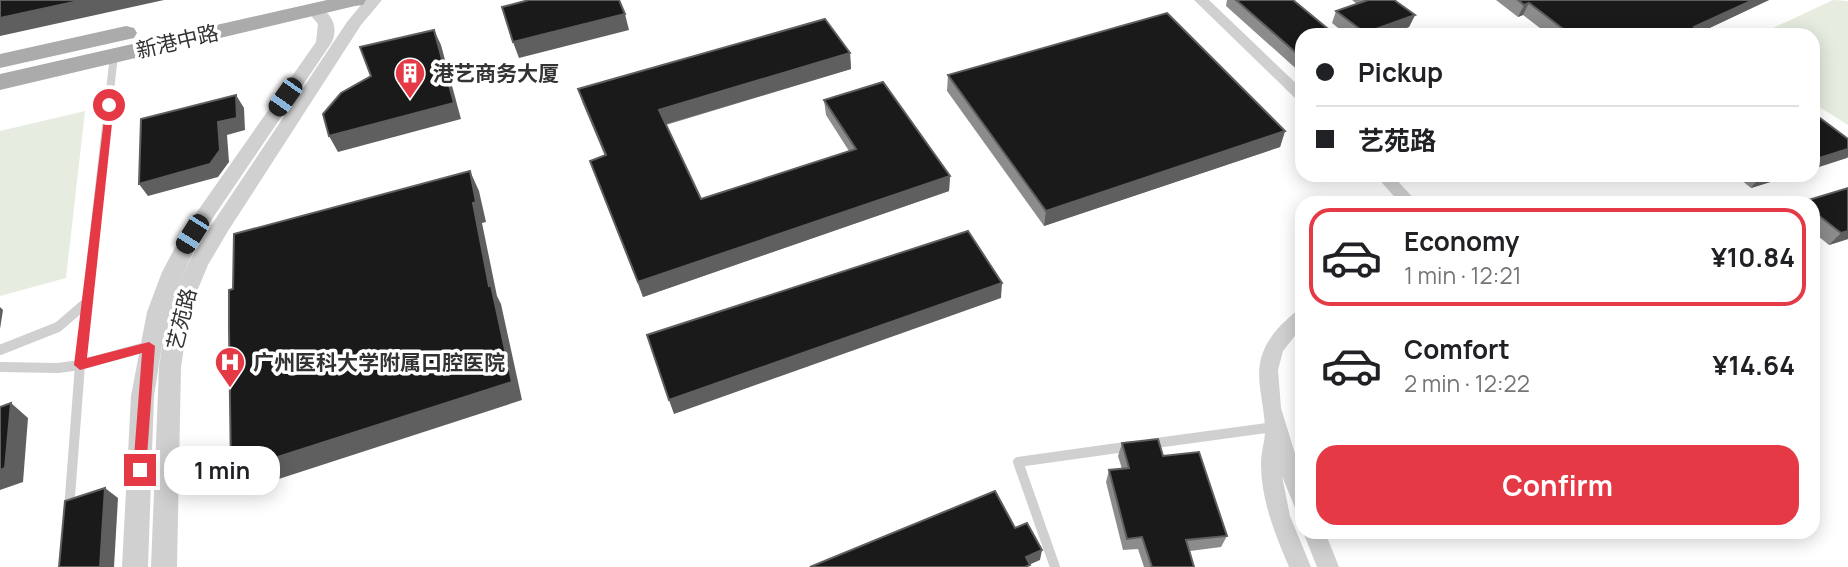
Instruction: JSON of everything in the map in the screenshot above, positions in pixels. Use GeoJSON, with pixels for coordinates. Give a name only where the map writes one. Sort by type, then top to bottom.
{"type":"FeatureCollection","features":[{"type":"Feature","properties":{"kind":"main road","name":"新港中路"},"geometry":{"type":"LineString","coordinates":[[0,61],[268,0]]}},
{"type":"Feature","properties":{"kind":"main road","name":"新港中路"},"geometry":{"type":"LineString","coordinates":[[0,82],[355,0]]}},
{"type":"Feature","properties":{"kind":"street","name":"艺苑路"},"geometry":{"type":"LineString","coordinates":[[164,567],[170,367],[174,331],[186,287],[247,185],[355,22],[374,0]]}},
{"type":"Feature","properties":{"kind":"street"},"geometry":{"type":"LineString","coordinates":[[1201,0],[1295,90]]}},
{"type":"Feature","properties":{"kind":"street","name":"艺苑路"},"geometry":{"type":"LineString","coordinates":[[135,567],[144,389],[149,346],[161,298],[183,249],[324,42],[328,32],[327,25],[321,14],[314,10]]}},
{"type":"Feature","properties":{"kind":"street"},"geometry":{"type":"LineString","coordinates":[[1390,182],[1403,196]]}},
{"type":"Feature","properties":{"kind":"street"},"geometry":{"type":"LineString","coordinates":[[1295,324],[1272,352],[1267,373],[1276,426],[1295,481]]}},
{"type":"Feature","properties":{"kind":"street"},"geometry":{"type":"LineString","coordinates":[[1276,426],[1270,458],[1274,500],[1300,567]]}},
{"type":"Feature","properties":{"kind":"street"},"geometry":{"type":"LineString","coordinates":[[1317,539],[1328,567]]}},
{"type":"Feature","properties":{"kind":"lane"},"geometry":{"type":"LineString","coordinates":[[67,527],[80,365],[114,55]]}},
{"type":"Feature","properties":{"kind":"lane"},"geometry":{"type":"LineString","coordinates":[[0,349],[45,335],[63,325],[87,302]]}},
{"type":"Feature","properties":{"kind":"lane"},"geometry":{"type":"LineString","coordinates":[[0,368],[58,368],[80,365],[149,346]]}},
{"type":"Feature","properties":{"kind":"lane"},"geometry":{"type":"LineString","coordinates":[[1055,567],[1018,462],[1276,426]]}},
{"type":"Feature","properties":{"kind":"shaded area"},"geometry":{"type":"Polygon","coordinates":[[[1833,0],[1848,1],[1848,125],[1820,107],[1820,28],[1773,28],[1833,0]]]}},
{"type":"Feature","properties":{"kind":"shaded area"},"geometry":{"type":"Polygon","coordinates":[[[85,111],[66,278],[0,296],[0,131],[85,111]]]}},
{"type":"Feature","properties":{"kind":"building"},"geometry":{"type":"Polygon","coordinates":[[[0,0],[83,0],[0,18],[0,0]]]}},
{"type":"Feature","properties":{"kind":"building"},"geometry":{"type":"Polygon","coordinates":[[[529,0],[619,0],[625,14],[513,42],[502,7],[529,0]]]}},
{"type":"Feature","properties":{"kind":"building"},"geometry":{"type":"Polygon","coordinates":[[[1236,0],[1293,0],[1327,28],[1295,28],[1295,52],[1236,0]]]}},
{"type":"Feature","properties":{"kind":"building"},"geometry":{"type":"Polygon","coordinates":[[[1368,0],[1394,0],[1415,15],[1379,28],[1358,28],[1336,11],[1368,0]]]}},
{"type":"Feature","properties":{"kind":"building"},"geometry":{"type":"Polygon","coordinates":[[[1518,0],[1753,0],[1695,28],[1562,28],[1529,3],[1524,5],[1518,0]]]}},
{"type":"Feature","properties":{"kind":"building"},"geometry":{"type":"Polygon","coordinates":[[[1167,13],[1285,131],[1046,211],[948,75],[1167,13]]]}},
{"type":"Feature","properties":{"kind":"building"},"geometry":{"type":"Polygon","coordinates":[[[825,19],[850,53],[659,110],[701,199],[856,149],[824,100],[883,82],[950,176],[638,282],[590,161],[606,155],[578,89],[825,19]]]}},
{"type":"Feature","properties":{"kind":"building","name":"港艺商务大厦"},"geometry":{"type":"Polygon","coordinates":[[[434,30],[454,103],[329,136],[323,114],[341,93],[371,76],[360,47],[434,30]]]}},
{"type":"Feature","properties":{"kind":"building"},"geometry":{"type":"Polygon","coordinates":[[[236,95],[237,118],[218,122],[220,150],[210,164],[139,184],[141,119],[236,95]]]}},
{"type":"Feature","properties":{"kind":"building"},"geometry":{"type":"Polygon","coordinates":[[[1820,118],[1848,139],[1848,149],[1820,158],[1820,118]]]}},
{"type":"Feature","properties":{"kind":"building"},"geometry":{"type":"Polygon","coordinates":[[[470,171],[476,202],[473,203],[489,286],[491,285],[512,382],[231,472],[229,290],[233,289],[234,234],[470,171]]]}},
{"type":"Feature","properties":{"kind":"building"},"geometry":{"type":"Polygon","coordinates":[[[1848,188],[1848,231],[1841,233],[1820,216],[1820,197],[1848,188]]]}},
{"type":"Feature","properties":{"kind":"building"},"geometry":{"type":"Polygon","coordinates":[[[968,231],[1002,283],[669,400],[647,335],[968,231]]]}},
{"type":"Feature","properties":{"kind":"building"},"geometry":{"type":"Polygon","coordinates":[[[11,403],[5,468],[0,470],[0,407],[11,403]]]}},
{"type":"Feature","properties":{"kind":"building"},"geometry":{"type":"Polygon","coordinates":[[[1158,439],[1163,456],[1199,452],[1227,536],[1186,540],[1194,567],[1152,567],[1142,537],[1127,539],[1109,470],[1129,468],[1122,443],[1158,439]]]}},
{"type":"Feature","properties":{"kind":"building"},"geometry":{"type":"Polygon","coordinates":[[[105,488],[100,567],[59,567],[65,501],[105,488]]]}},
{"type":"Feature","properties":{"kind":"building"},"geometry":{"type":"Polygon","coordinates":[[[995,491],[1015,528],[1027,523],[1042,550],[1026,557],[1030,565],[810,567],[995,491]]]}},
{"type":"Feature","properties":{"kind":"place","name":"港艺商务大厦"},"geometry":{"type":"Point","coordinates":[410,100]}},
{"type":"Feature","properties":{"kind":"place","name":"广州医科大学附属口腔医院"},"geometry":{"type":"Point","coordinates":[230,389]}},
{"type":"Feature","properties":{"kind":"route"},"geometry":{"type":"LineString","coordinates":[[109,105],[80,365],[149,346],[145,364],[140,470]]}}]}
